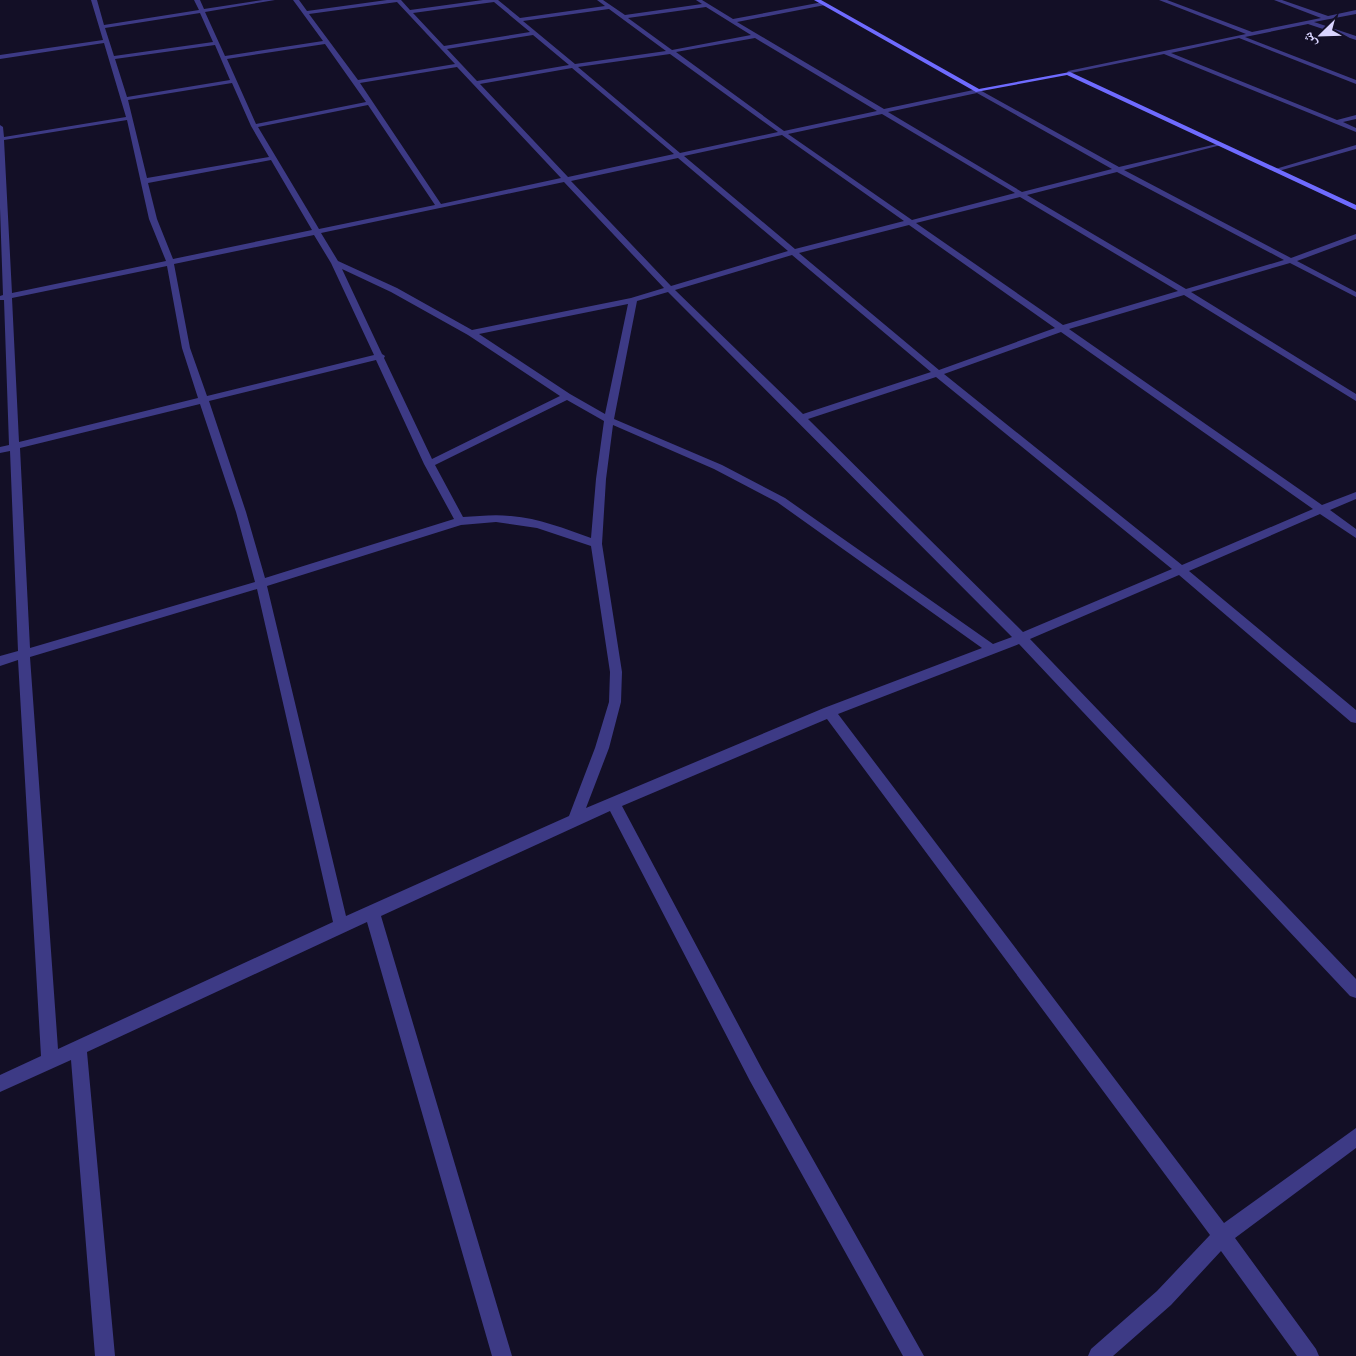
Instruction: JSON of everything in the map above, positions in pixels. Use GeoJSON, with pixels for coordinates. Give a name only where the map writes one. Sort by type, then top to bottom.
{"type":"FeatureCollection","features":[{"type":"Feature","properties":{"kind":"main road"},"geometry":{"type":"LineString","coordinates":[[817,0],[978,91],[1068,73],[1356,208]]}},
{"type":"Feature","properties":{"kind":"street"},"geometry":{"type":"LineString","coordinates":[[94,0],[130,118],[153,219],[170,262],[186,348],[201,398],[241,512],[261,584],[341,926]]}},
{"type":"Feature","properties":{"kind":"street"},"geometry":{"type":"LineString","coordinates":[[197,0],[254,126],[319,232],[381,356],[429,464],[460,521]]}},
{"type":"Feature","properties":{"kind":"street"},"geometry":{"type":"LineString","coordinates":[[103,27],[272,0]]}},
{"type":"Feature","properties":{"kind":"street"},"geometry":{"type":"LineString","coordinates":[[296,0],[356,82],[439,206]]}},
{"type":"Feature","properties":{"kind":"street"},"geometry":{"type":"LineString","coordinates":[[306,13],[398,0],[564,180],[669,289],[1021,638],[1356,990]]}},
{"type":"Feature","properties":{"kind":"street"},"geometry":{"type":"LineString","coordinates":[[409,12],[495,0],[577,67],[678,155],[796,251],[938,374],[1181,570],[1356,718]]}},
{"type":"Feature","properties":{"kind":"street"},"geometry":{"type":"LineString","coordinates":[[600,0],[783,133],[1356,534]]}},
{"type":"Feature","properties":{"kind":"street"},"geometry":{"type":"LineString","coordinates":[[699,0],[731,21],[1185,292],[1356,398]]}},
{"type":"Feature","properties":{"kind":"street"},"geometry":{"type":"LineString","coordinates":[[1162,0],[1251,34]]}},
{"type":"Feature","properties":{"kind":"street"},"geometry":{"type":"LineString","coordinates":[[1277,0],[1328,18]]}},
{"type":"Feature","properties":{"kind":"street"},"geometry":{"type":"LineString","coordinates":[[731,21],[823,4]]}},
{"type":"Feature","properties":{"kind":"street"},"geometry":{"type":"LineString","coordinates":[[624,17],[707,5]]}},
{"type":"Feature","properties":{"kind":"street"},"geometry":{"type":"LineString","coordinates":[[520,20],[609,7]]}},
{"type":"Feature","properties":{"kind":"street"},"geometry":{"type":"LineString","coordinates":[[1068,73],[1356,12]]}},
{"type":"Feature","properties":{"kind":"street"},"geometry":{"type":"LineString","coordinates":[[1308,22],[1356,38]]}},
{"type":"Feature","properties":{"kind":"street"},"geometry":{"type":"LineString","coordinates":[[442,48],[535,33]]}},
{"type":"Feature","properties":{"kind":"street"},"geometry":{"type":"LineString","coordinates":[[475,83],[544,70],[577,67],[672,52],[756,36]]}},
{"type":"Feature","properties":{"kind":"street"},"geometry":{"type":"LineString","coordinates":[[1240,37],[1356,82]]}},
{"type":"Feature","properties":{"kind":"street"},"geometry":{"type":"LineString","coordinates":[[0,56],[108,42]]}},
{"type":"Feature","properties":{"kind":"street"},"geometry":{"type":"LineString","coordinates":[[224,58],[325,42]]}},
{"type":"Feature","properties":{"kind":"street"},"geometry":{"type":"LineString","coordinates":[[111,58],[217,43]]}},
{"type":"Feature","properties":{"kind":"street"},"geometry":{"type":"LineString","coordinates":[[1166,53],[1356,130]]}},
{"type":"Feature","properties":{"kind":"street"},"geometry":{"type":"LineString","coordinates":[[356,82],[457,65]]}},
{"type":"Feature","properties":{"kind":"street"},"geometry":{"type":"LineString","coordinates":[[124,99],[234,81]]}},
{"type":"Feature","properties":{"kind":"street"},"geometry":{"type":"LineString","coordinates":[[4,298],[978,91],[1117,169],[1356,295]]}},
{"type":"Feature","properties":{"kind":"street"},"geometry":{"type":"LineString","coordinates":[[254,126],[370,103]]}},
{"type":"Feature","properties":{"kind":"street"},"geometry":{"type":"LineString","coordinates":[[1337,122],[1356,117]]}},
{"type":"Feature","properties":{"kind":"street"},"geometry":{"type":"LineString","coordinates":[[1,140],[130,118]]}},
{"type":"Feature","properties":{"kind":"street"},"geometry":{"type":"LineString","coordinates":[[0,127],[4,298],[24,655],[50,1061]]}},
{"type":"Feature","properties":{"kind":"street"},"geometry":{"type":"LineString","coordinates":[[471,333],[633,300],[796,251],[1219,144]]}},
{"type":"Feature","properties":{"kind":"street"},"geometry":{"type":"LineString","coordinates":[[1275,170],[1356,148]]}},
{"type":"Feature","properties":{"kind":"street"},"geometry":{"type":"LineString","coordinates":[[145,181],[272,158]]}},
{"type":"Feature","properties":{"kind":"street"},"geometry":{"type":"LineString","coordinates":[[801,418],[938,374],[1063,328],[1292,260],[1356,236]]}},
{"type":"Feature","properties":{"kind":"street"},"geometry":{"type":"LineString","coordinates":[[335,263],[394,290],[471,333],[567,396],[609,420],[718,467],[781,500],[992,649]]}},
{"type":"Feature","properties":{"kind":"street"},"geometry":{"type":"LineString","coordinates":[[575,820],[602,748],[615,702],[616,672],[596,544],[601,479],[609,420],[633,300]]}},
{"type":"Feature","properties":{"kind":"street"},"geometry":{"type":"LineString","coordinates":[[0,450],[201,398],[381,356]]}},
{"type":"Feature","properties":{"kind":"street"},"geometry":{"type":"LineString","coordinates":[[429,464],[567,396]]}},
{"type":"Feature","properties":{"kind":"street"},"geometry":{"type":"LineString","coordinates":[[0,1084],[341,926],[613,803],[829,712],[1021,638],[1356,495]]}},
{"type":"Feature","properties":{"kind":"street"},"geometry":{"type":"LineString","coordinates":[[0,661],[261,584],[460,521],[494,518],[518,520],[554,528],[596,544]]}},
{"type":"Feature","properties":{"kind":"street"},"geometry":{"type":"LineString","coordinates":[[829,712],[1222,1236],[1309,1356]]}},
{"type":"Feature","properties":{"kind":"street"},"geometry":{"type":"LineString","coordinates":[[613,803],[756,1075],[914,1356]]}},
{"type":"Feature","properties":{"kind":"street"},"geometry":{"type":"LineString","coordinates":[[372,912],[502,1356]]}},
{"type":"Feature","properties":{"kind":"street"},"geometry":{"type":"LineString","coordinates":[[78,1047],[105,1356]]}},
{"type":"Feature","properties":{"kind":"street"},"geometry":{"type":"LineString","coordinates":[[1098,1356],[1164,1298],[1222,1236],[1356,1138]]}}]}
